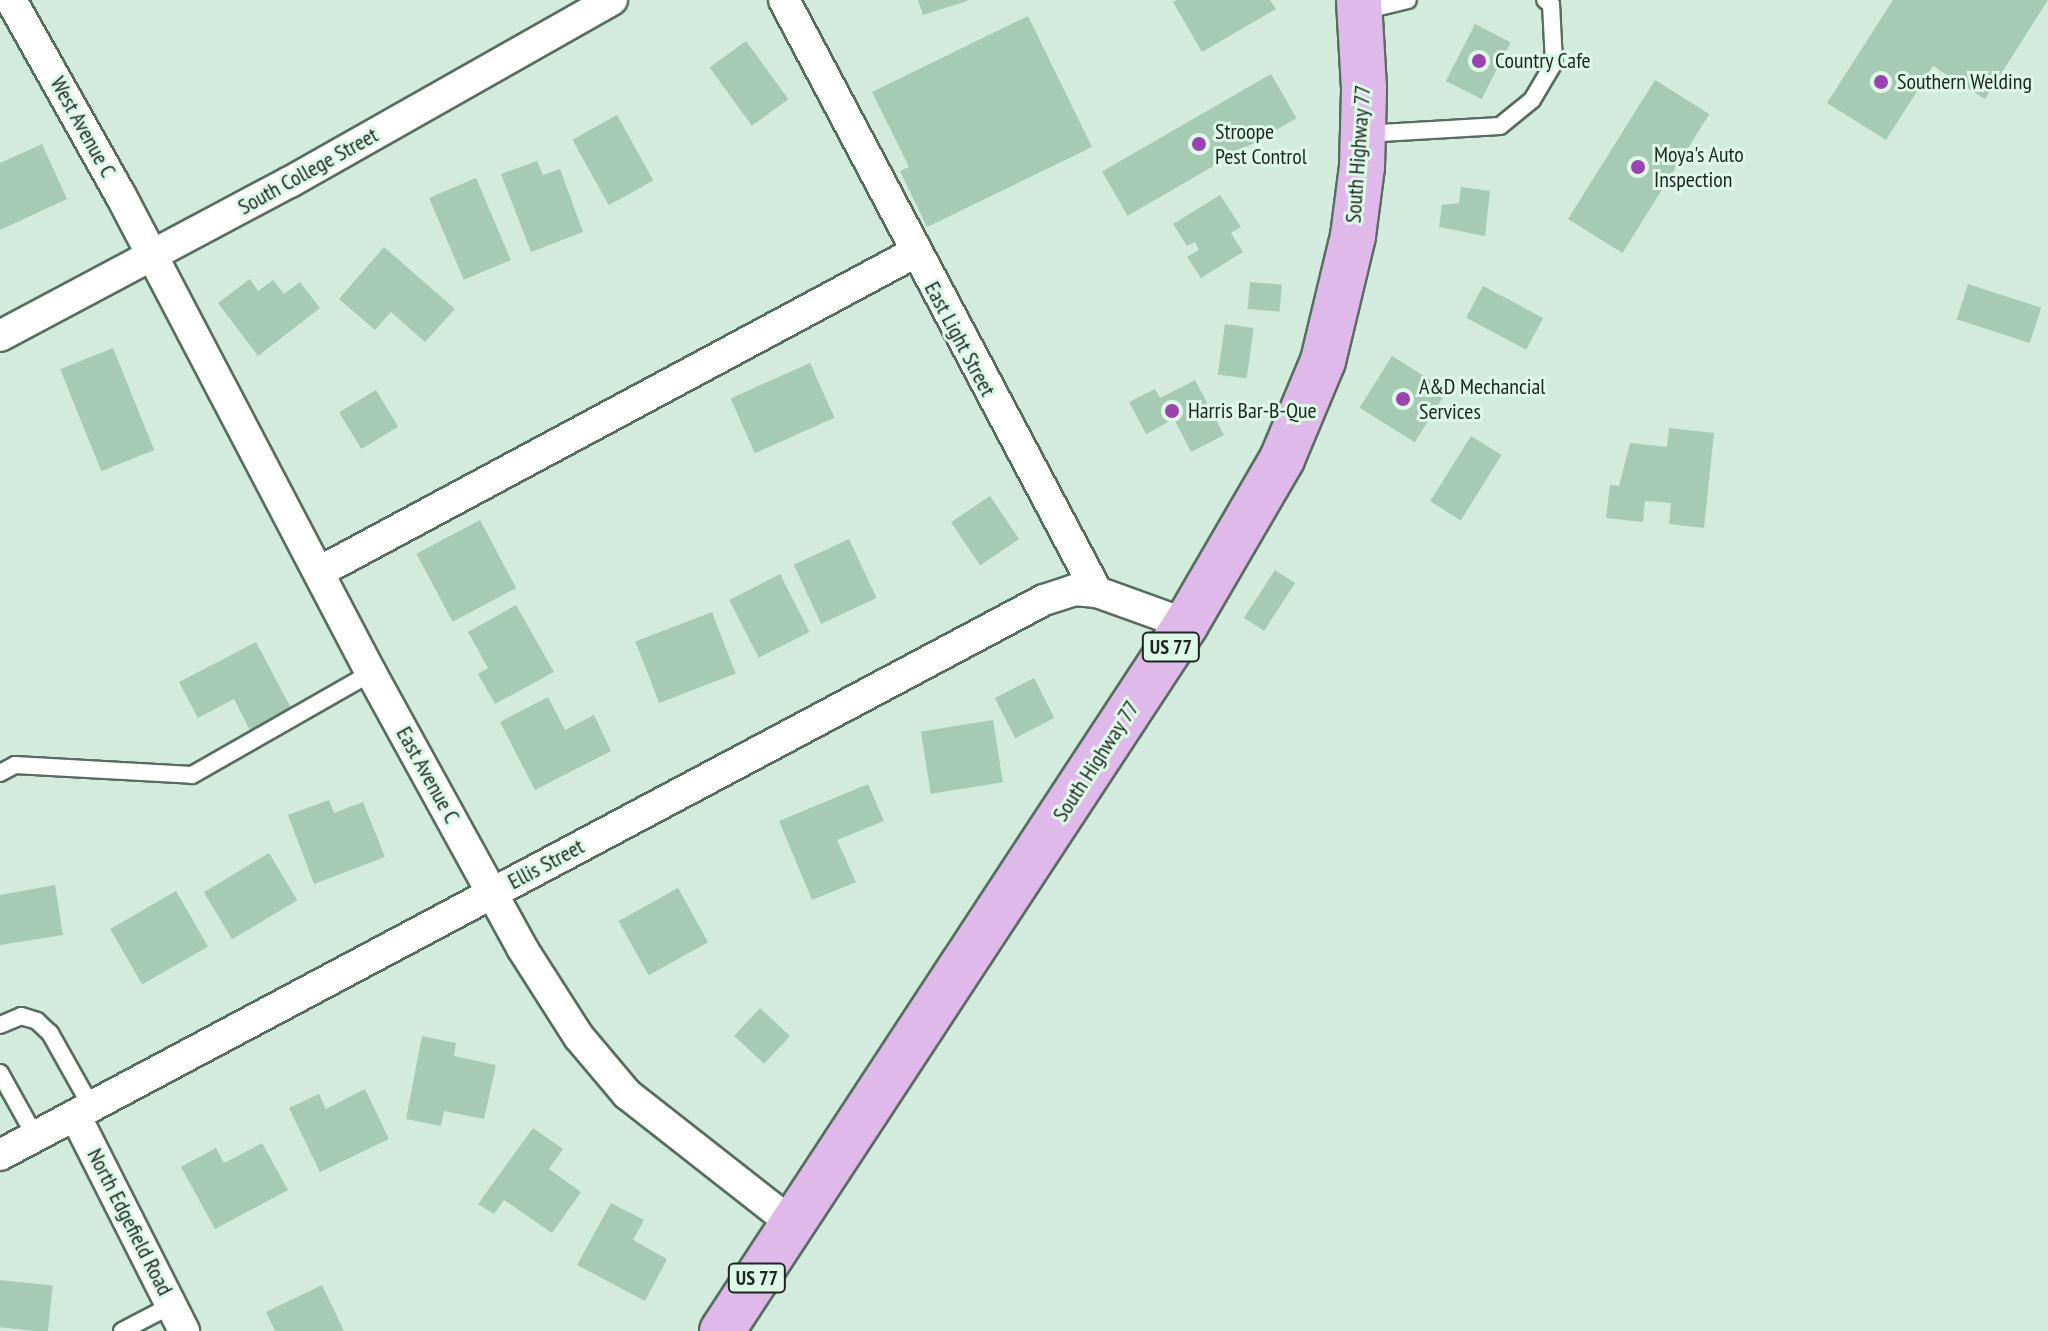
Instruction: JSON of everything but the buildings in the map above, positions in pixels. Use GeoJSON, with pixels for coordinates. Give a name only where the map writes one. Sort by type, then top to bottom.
{"type":"FeatureCollection","features":[{"type":"Feature","properties":{"kind":"main road","name":"South Highway 77"},"geometry":{"type":"LineString","coordinates":[[722,1331],[1186,624],[1282,459],[1323,361],[1353,236],[1363,134],[1360,6]]}},
{"type":"Feature","properties":{"kind":"street","name":"West Avenue C"},"geometry":{"type":"LineString","coordinates":[[11,0],[151,256]]}},
{"type":"Feature","properties":{"kind":"street","name":"South College Street"},"geometry":{"type":"LineString","coordinates":[[0,336],[151,256],[612,0]]}},
{"type":"Feature","properties":{"kind":"street","name":"East Light Street"},"geometry":{"type":"LineString","coordinates":[[784,0],[914,253],[1097,592]]}},
{"type":"Feature","properties":{"kind":"street"},"geometry":{"type":"LineString","coordinates":[[319,572],[914,253]]}},
{"type":"Feature","properties":{"kind":"street","name":"East Avenue C"},"geometry":{"type":"LineString","coordinates":[[151,256],[371,673],[492,892],[579,1037],[627,1094],[793,1224]]}},
{"type":"Feature","properties":{"kind":"street","name":"Ellis Street"},"geometry":{"type":"LineString","coordinates":[[0,1155],[1044,600],[1074,590],[1097,592]]}},
{"type":"Feature","properties":{"kind":"street"},"geometry":{"type":"LineString","coordinates":[[1097,592],[1186,624]]}},
{"type":"Feature","properties":{"kind":"street","name":"North Edgefield Road"},"geometry":{"type":"LineString","coordinates":[[83,1110],[178,1318]]}},
{"type":"Feature","properties":{"kind":"lane"},"geometry":{"type":"LineString","coordinates":[[1360,6],[1408,0]]}},
{"type":"Feature","properties":{"kind":"lane"},"geometry":{"type":"LineString","coordinates":[[1363,134],[1500,126],[1532,100],[1554,63],[1551,4],[1545,0]]}},
{"type":"Feature","properties":{"kind":"lane"},"geometry":{"type":"LineString","coordinates":[[0,773],[15,765],[192,775],[371,673]]}},
{"type":"Feature","properties":{"kind":"lane"},"geometry":{"type":"LineString","coordinates":[[0,1025],[21,1016],[37,1021],[50,1033],[83,1110]]}},
{"type":"Feature","properties":{"kind":"lane"},"geometry":{"type":"LineString","coordinates":[[0,1073],[35,1136]]}},
{"type":"Feature","properties":{"kind":"lane"},"geometry":{"type":"LineString","coordinates":[[122,1331],[178,1318]]}},
{"type":"Feature","properties":{"kind":"place","name":"Country Cafe"},"geometry":{"type":"Point","coordinates":[1479,61]}},
{"type":"Feature","properties":{"kind":"place","name":"Southern Welding"},"geometry":{"type":"Point","coordinates":[1881,82]}},
{"type":"Feature","properties":{"kind":"place","name":"Stroope Pest Control"},"geometry":{"type":"Point","coordinates":[1199,144]}},
{"type":"Feature","properties":{"kind":"place","name":"Moya's Auto Inspection"},"geometry":{"type":"Point","coordinates":[1638,167]}},
{"type":"Feature","properties":{"kind":"place","name":"A&D Mechancial Services"},"geometry":{"type":"Point","coordinates":[1403,399]}},
{"type":"Feature","properties":{"kind":"place","name":"Harris Bar-B-Que"},"geometry":{"type":"Point","coordinates":[1172,411]}}]}
